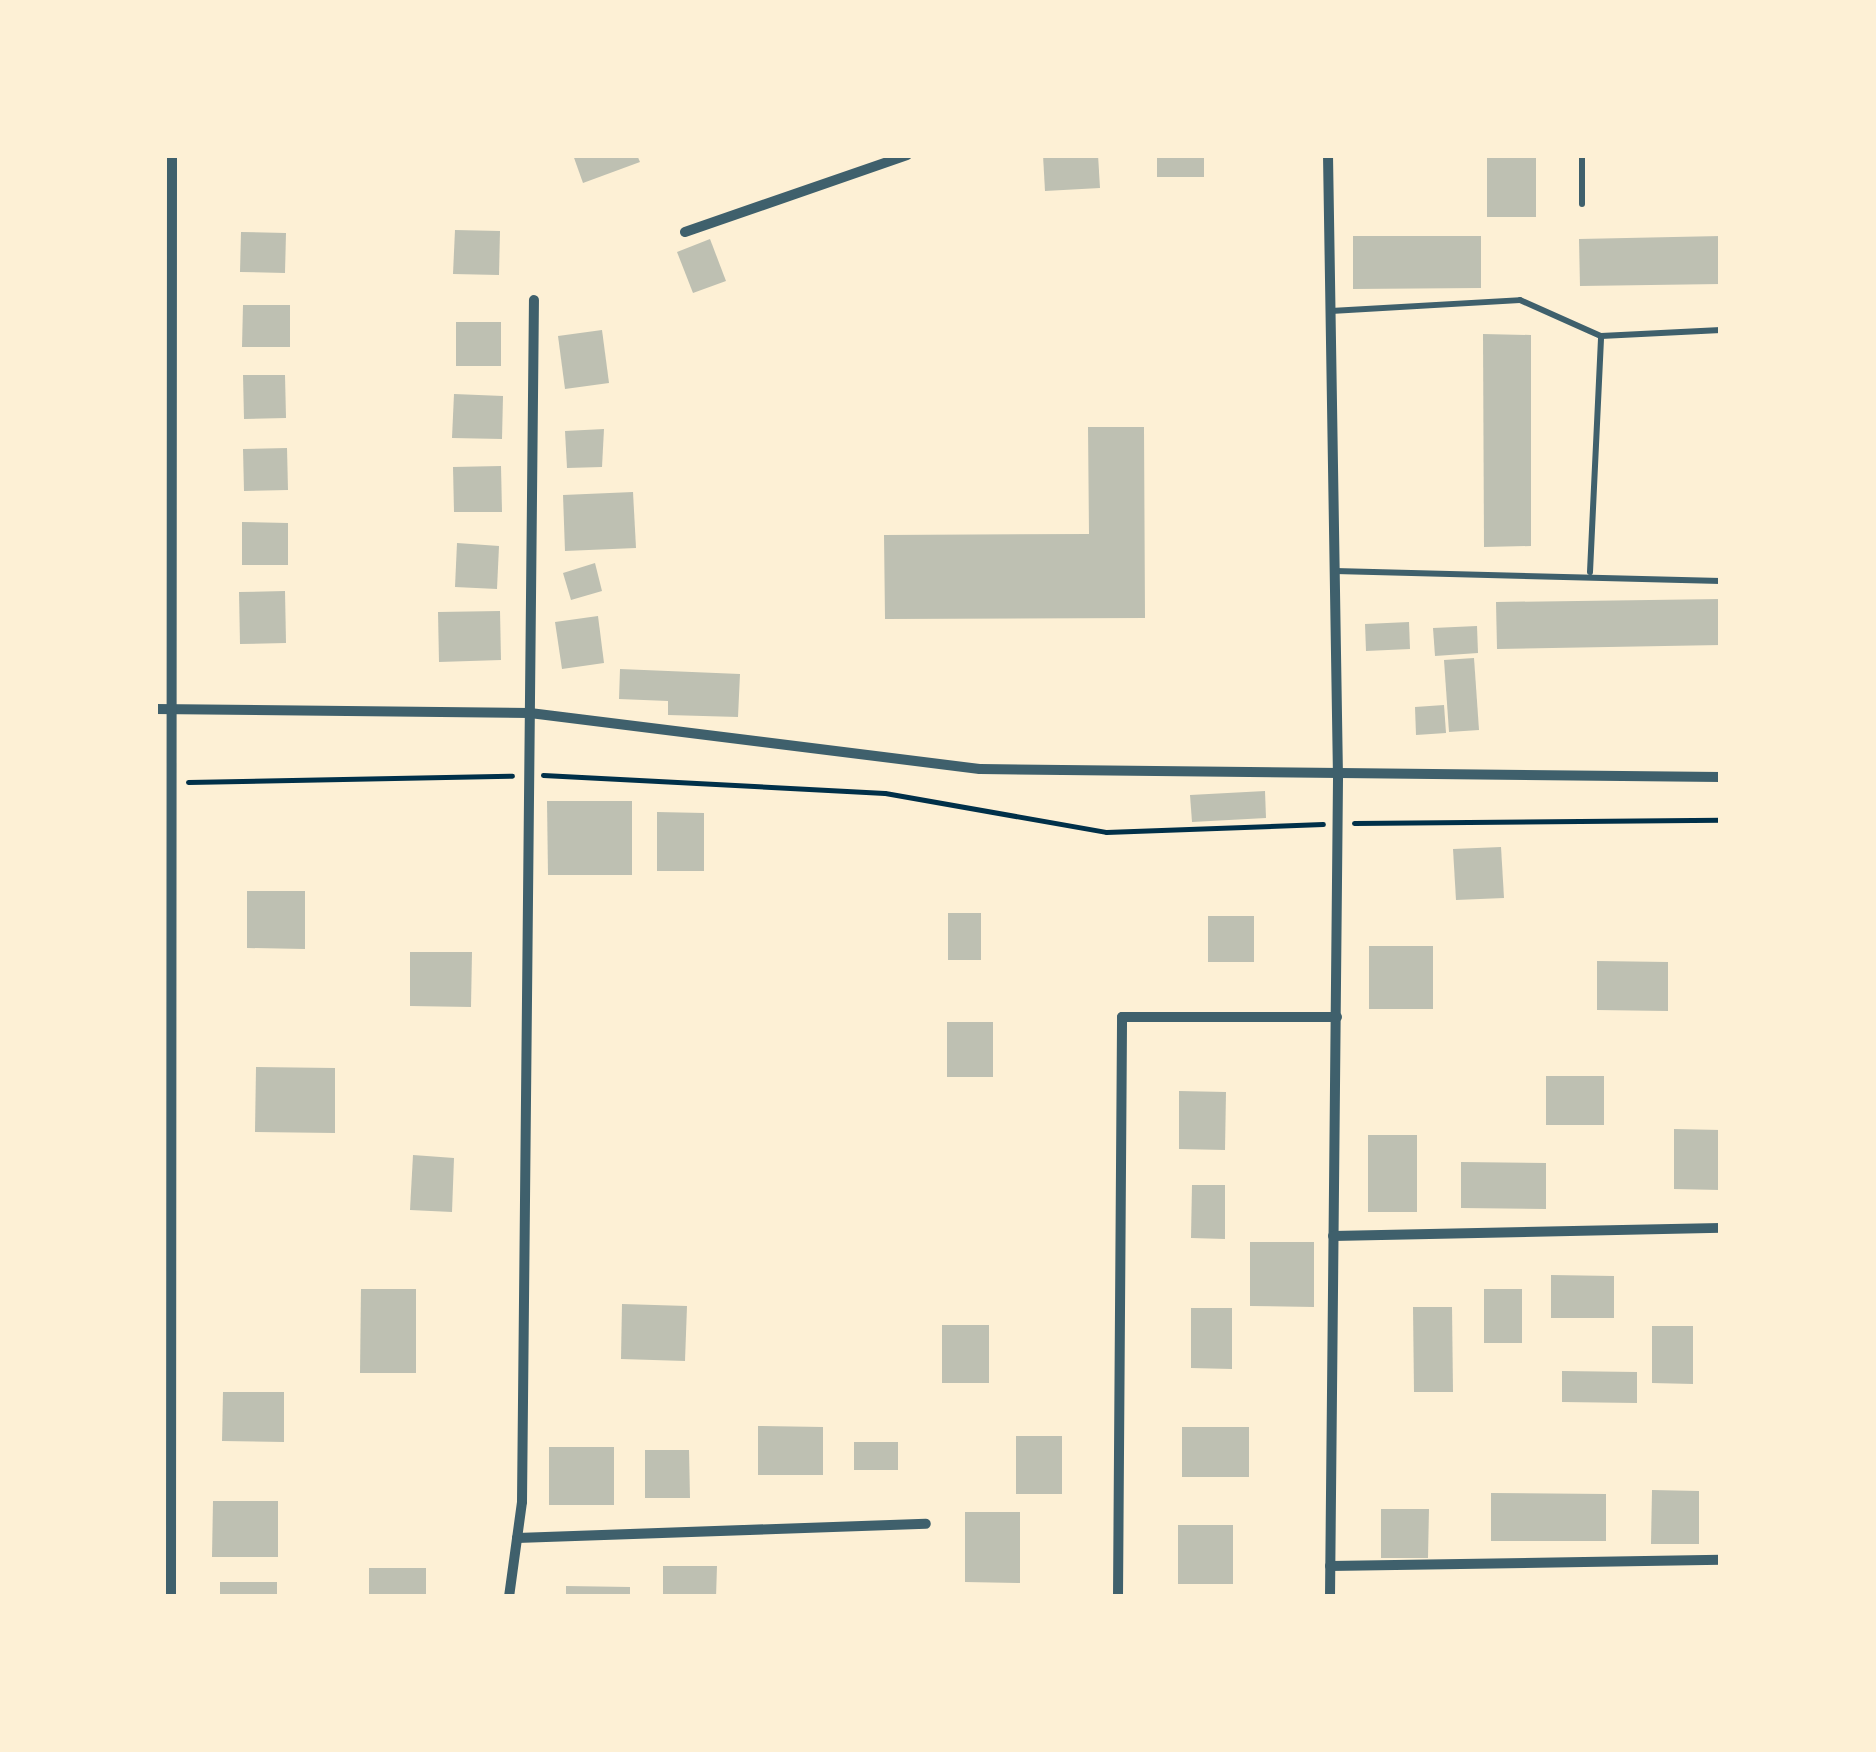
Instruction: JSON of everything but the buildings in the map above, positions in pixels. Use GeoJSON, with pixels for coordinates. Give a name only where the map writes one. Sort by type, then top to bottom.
{"type":"FeatureCollection","features":[{"type":"Feature","properties":{"kind":"street"},"geometry":{"type":"LineString","coordinates":[[172,155],[172,1597]]}},
{"type":"Feature","properties":{"kind":"street"},"geometry":{"type":"LineString","coordinates":[[685,232],[907,155]]}},
{"type":"Feature","properties":{"kind":"street"},"geometry":{"type":"LineString","coordinates":[[1328,155],[1338,779],[1330,1597]]}},
{"type":"Feature","properties":{"kind":"street"},"geometry":{"type":"LineString","coordinates":[[510,1597],[516,1538],[534,300]]}},
{"type":"Feature","properties":{"kind":"street"},"geometry":{"type":"LineString","coordinates":[[155,709],[530,713],[980,769],[1338,779],[1721,777]]}},
{"type":"Feature","properties":{"kind":"street"},"geometry":{"type":"LineString","coordinates":[[1118,1597],[1122,1017],[1336,1017]]}},
{"type":"Feature","properties":{"kind":"street"},"geometry":{"type":"LineString","coordinates":[[1333,1236],[1721,1228]]}},
{"type":"Feature","properties":{"kind":"street"},"geometry":{"type":"LineString","coordinates":[[516,1538],[926,1524]]}},
{"type":"Feature","properties":{"kind":"street"},"geometry":{"type":"LineString","coordinates":[[1330,1566],[1721,1560]]}},
{"type":"Feature","properties":{"kind":"lane"},"geometry":{"type":"LineString","coordinates":[[1582,155],[1582,204]]}},
{"type":"Feature","properties":{"kind":"lane"},"geometry":{"type":"LineString","coordinates":[[1331,311],[1520,300],[1601,336],[1721,330]]}},
{"type":"Feature","properties":{"kind":"lane"},"geometry":{"type":"LineString","coordinates":[[1590,572],[1601,336]]}},
{"type":"Feature","properties":{"kind":"lane"},"geometry":{"type":"LineString","coordinates":[[1335,572],[1590,572],[1721,581]]}},
{"type":"Feature","properties":{"kind":"path"},"geometry":{"type":"LineString","coordinates":[[170,782],[527,776],[885,793],[1106,832],[1338,824],[1721,820]]}}]}
